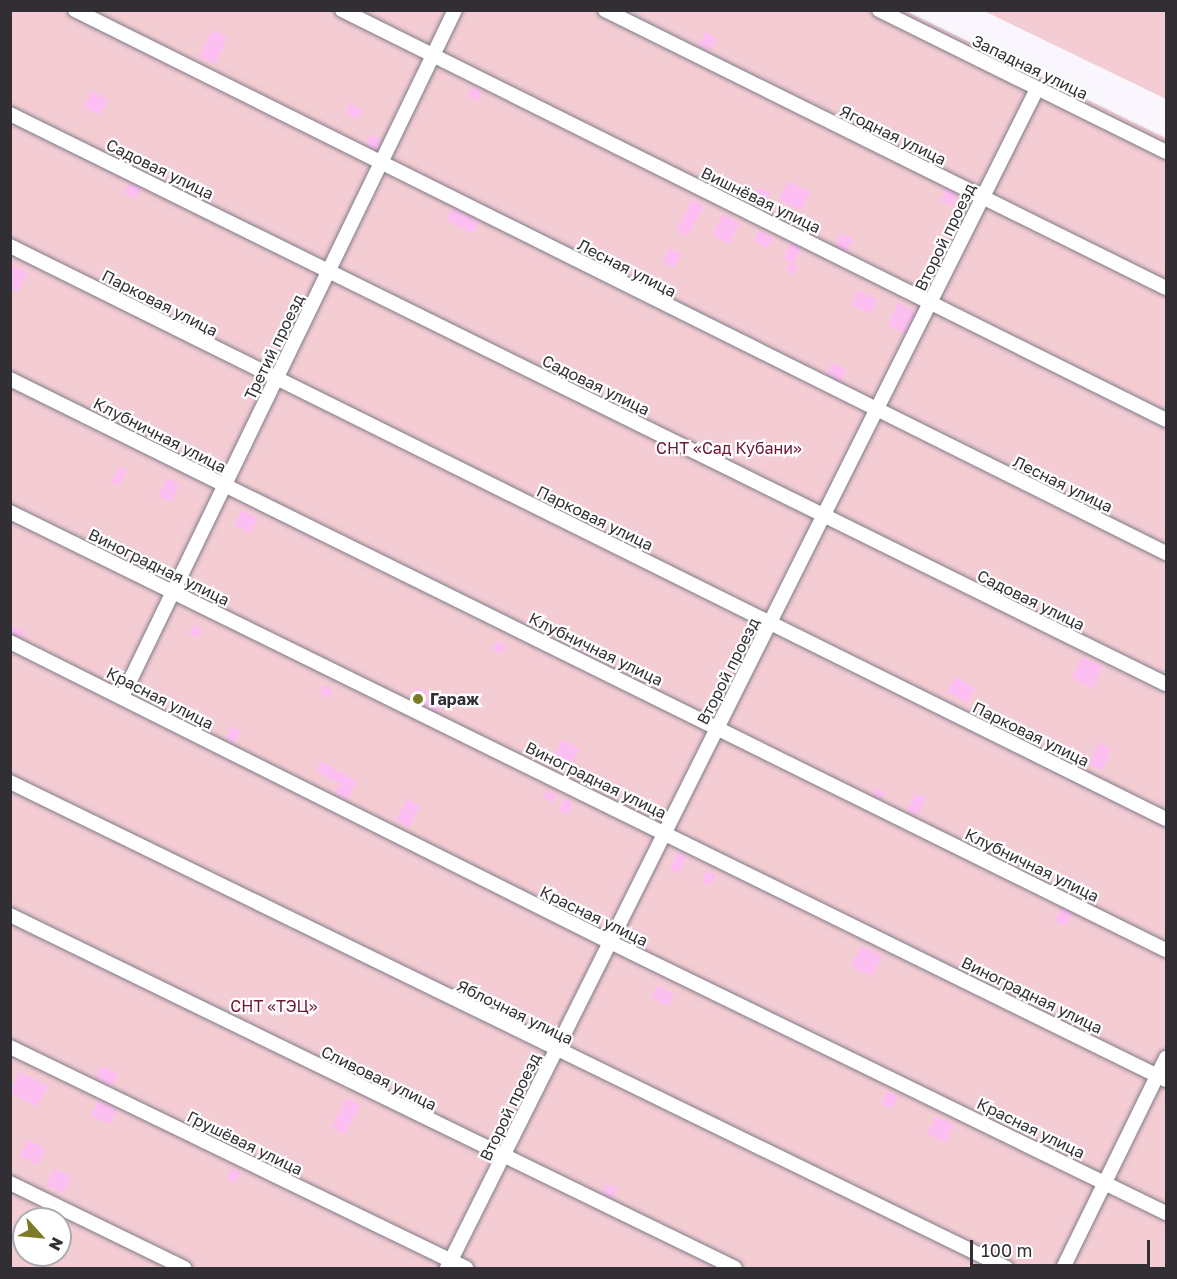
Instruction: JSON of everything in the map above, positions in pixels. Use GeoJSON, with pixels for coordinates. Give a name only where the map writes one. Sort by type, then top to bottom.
{"type":"FeatureCollection","features":[{"type":"Feature","properties":{"kind":"street","name":"Лесная улица"},"geometry":{"type":"LineString","coordinates":[[75,10],[877,411],[1167,553]]}},
{"type":"Feature","properties":{"kind":"street","name":"Вишнёвая улица"},"geometry":{"type":"LineString","coordinates":[[342,10],[1167,420]]}},
{"type":"Feature","properties":{"kind":"street","name":"Третий проезд"},"geometry":{"type":"LineString","coordinates":[[122,697],[455,10]]}},
{"type":"Feature","properties":{"kind":"street","name":"Ягодная улица"},"geometry":{"type":"LineString","coordinates":[[605,10],[1167,288]]}},
{"type":"Feature","properties":{"kind":"street","name":"Западная улица"},"geometry":{"type":"LineString","coordinates":[[879,10],[1167,152]]}},
{"type":"Feature","properties":{"kind":"street","name":"Второй проезд"},"geometry":{"type":"LineString","coordinates":[[448,1265],[505,1158],[556,1050],[825,517],[1037,89]]}},
{"type":"Feature","properties":{"kind":"street","name":"Садовая улица"},"geometry":{"type":"LineString","coordinates":[[10,114],[1167,684]]}},
{"type":"Feature","properties":{"kind":"street","name":"Парковая улица"},"geometry":{"type":"LineString","coordinates":[[10,246],[1167,819]]}},
{"type":"Feature","properties":{"kind":"street","name":"Клубничная улица"},"geometry":{"type":"LineString","coordinates":[[10,379],[1167,950]]}},
{"type":"Feature","properties":{"kind":"street","name":"Виноградная улица"},"geometry":{"type":"LineString","coordinates":[[10,512],[666,832],[1162,1078]]}},
{"type":"Feature","properties":{"kind":"street","name":"Красная улица"},"geometry":{"type":"LineString","coordinates":[[10,642],[610,942],[1167,1213]]}},
{"type":"Feature","properties":{"kind":"street","name":"Яблочная улица"},"geometry":{"type":"LineString","coordinates":[[10,782],[1007,1269]]}},
{"type":"Feature","properties":{"kind":"street","name":"Сливовая улица"},"geometry":{"type":"LineString","coordinates":[[10,915],[735,1269]]}},
{"type":"Feature","properties":{"kind":"street","name":"Грушёвая улица"},"geometry":{"type":"LineString","coordinates":[[10,1047],[448,1265],[466,1269]]}},
{"type":"Feature","properties":{"kind":"street"},"geometry":{"type":"LineString","coordinates":[[1063,1269],[1105,1182],[1162,1078],[1167,1058]]}},
{"type":"Feature","properties":{"kind":"street"},"geometry":{"type":"LineString","coordinates":[[10,1183],[184,1269]]}},
{"type":"Feature","properties":{"kind":"green space","name":"СНТ «Сад Кубани»"},"geometry":{"type":"Polygon","coordinates":[[[10,11],[906,11],[1166,138],[1166,1268],[11,1268],[10,11]]]}},
{"type":"Feature","properties":{"kind":"green space"},"geometry":{"type":"Polygon","coordinates":[[[984,11],[1166,11],[1166,99],[984,11]]]}},
{"type":"Feature","properties":{"kind":"building"},"geometry":{"type":"Polygon","coordinates":[[[212,30],[227,37],[215,64],[199,57],[212,30]]]}},
{"type":"Feature","properties":{"kind":"building"},"geometry":{"type":"Polygon","coordinates":[[[706,32],[717,38],[710,51],[699,45],[706,32]]]}},
{"type":"Feature","properties":{"kind":"building"},"geometry":{"type":"Polygon","coordinates":[[[472,87],[482,92],[477,101],[467,96],[472,87]]]}},
{"type":"Feature","properties":{"kind":"building"},"geometry":{"type":"Polygon","coordinates":[[[92,91],[108,100],[99,115],[83,107],[92,91]]]}},
{"type":"Feature","properties":{"kind":"building"},"geometry":{"type":"Polygon","coordinates":[[[350,103],[363,110],[358,120],[345,113],[350,103]]]}},
{"type":"Feature","properties":{"kind":"building"},"geometry":{"type":"Polygon","coordinates":[[[370,135],[382,140],[378,150],[366,145],[370,135]]]}},
{"type":"Feature","properties":{"kind":"building"},"geometry":{"type":"Polygon","coordinates":[[[788,181],[810,192],[801,211],[778,200],[788,181]]]}},
{"type":"Feature","properties":{"kind":"building"},"geometry":{"type":"Polygon","coordinates":[[[129,183],[141,188],[135,199],[123,193],[129,183]]]}},
{"type":"Feature","properties":{"kind":"building"},"geometry":{"type":"Polygon","coordinates":[[[758,187],[771,193],[764,208],[751,202],[758,187]]]}},
{"type":"Feature","properties":{"kind":"building"},"geometry":{"type":"Polygon","coordinates":[[[946,189],[958,195],[952,206],[940,201],[946,189]]]}},
{"type":"Feature","properties":{"kind":"building"},"geometry":{"type":"Polygon","coordinates":[[[692,200],[704,206],[688,236],[677,230],[692,200]]]}},
{"type":"Feature","properties":{"kind":"building"},"geometry":{"type":"Polygon","coordinates":[[[453,208],[480,222],[473,234],[447,220],[453,208]]]}},
{"type":"Feature","properties":{"kind":"building"},"geometry":{"type":"Polygon","coordinates":[[[723,214],[740,223],[729,244],[712,235],[723,214]]]}},
{"type":"Feature","properties":{"kind":"building"},"geometry":{"type":"Polygon","coordinates":[[[759,230],[773,237],[768,248],[754,241],[759,230]]]}},
{"type":"Feature","properties":{"kind":"building"},"geometry":{"type":"Polygon","coordinates":[[[841,233],[853,238],[847,251],[836,246],[841,233]]]}},
{"type":"Feature","properties":{"kind":"building"},"geometry":{"type":"Polygon","coordinates":[[[790,243],[801,248],[794,263],[783,259],[790,243]]]}},
{"type":"Feature","properties":{"kind":"building"},"geometry":{"type":"Polygon","coordinates":[[[670,248],[682,254],[674,268],[663,262],[670,248]]]}},
{"type":"Feature","properties":{"kind":"building"},"geometry":{"type":"Polygon","coordinates":[[[603,251],[622,261],[617,270],[598,260],[603,251]]]}},
{"type":"Feature","properties":{"kind":"building"},"geometry":{"type":"Polygon","coordinates":[[[790,262],[798,267],[794,275],[786,270],[790,262]]]}},
{"type":"Feature","properties":{"kind":"building"},"geometry":{"type":"Polygon","coordinates":[[[10,264],[28,273],[18,292],[10,288],[10,264]]]}},
{"type":"Feature","properties":{"kind":"building"},"geometry":{"type":"Polygon","coordinates":[[[859,290],[878,300],[870,314],[851,304],[859,290]]]}},
{"type":"Feature","properties":{"kind":"building"},"geometry":{"type":"Polygon","coordinates":[[[898,303],[916,311],[906,334],[888,326],[898,303]]]}},
{"type":"Feature","properties":{"kind":"building"},"geometry":{"type":"Polygon","coordinates":[[[832,363],[846,370],[840,382],[826,375],[832,363]]]}},
{"type":"Feature","properties":{"kind":"building"},"geometry":{"type":"Polygon","coordinates":[[[119,467],[127,471],[119,486],[111,482],[119,467]]]}},
{"type":"Feature","properties":{"kind":"building"},"geometry":{"type":"Polygon","coordinates":[[[166,478],[180,484],[172,502],[158,496],[166,478]]]}},
{"type":"Feature","properties":{"kind":"building"},"geometry":{"type":"Polygon","coordinates":[[[242,510],[258,518],[250,533],[234,525],[242,510]]]}},
{"type":"Feature","properties":{"kind":"building"},"geometry":{"type":"Polygon","coordinates":[[[10,625],[25,632],[22,638],[10,633],[10,625]]]}},
{"type":"Feature","properties":{"kind":"building"},"geometry":{"type":"Polygon","coordinates":[[[194,625],[202,630],[196,638],[189,633],[194,625]]]}},
{"type":"Feature","properties":{"kind":"building"},"geometry":{"type":"Polygon","coordinates":[[[577,638],[592,646],[587,655],[572,647],[577,638]]]}},
{"type":"Feature","properties":{"kind":"building"},"geometry":{"type":"Polygon","coordinates":[[[496,641],[506,646],[502,654],[492,649],[496,641]]]}},
{"type":"Feature","properties":{"kind":"building"},"geometry":{"type":"Polygon","coordinates":[[[1082,657],[1103,667],[1093,688],[1072,679],[1082,657]]]}},
{"type":"Feature","properties":{"kind":"building"},"geometry":{"type":"Polygon","coordinates":[[[955,677],[975,688],[967,703],[947,692],[955,677]]]}},
{"type":"Feature","properties":{"kind":"building"},"geometry":{"type":"Polygon","coordinates":[[[324,685],[333,690],[328,699],[319,694],[324,685]]]}},
{"type":"Feature","properties":{"kind":"building"},"geometry":{"type":"Polygon","coordinates":[[[418,688],[428,692],[425,698],[438,704],[441,714],[412,700],[418,688]]]}},
{"type":"Feature","properties":{"kind":"building"},"geometry":{"type":"Polygon","coordinates":[[[232,727],[241,732],[234,744],[225,739],[232,727]]]}},
{"type":"Feature","properties":{"kind":"building"},"geometry":{"type":"Polygon","coordinates":[[[562,740],[580,749],[570,768],[552,759],[562,740]]]}},
{"type":"Feature","properties":{"kind":"building"},"geometry":{"type":"Polygon","coordinates":[[[1098,743],[1112,749],[1103,770],[1089,764],[1098,743]]]}},
{"type":"Feature","properties":{"kind":"building"},"geometry":{"type":"Polygon","coordinates":[[[321,761],[357,782],[347,800],[334,794],[340,784],[316,771],[321,761]]]}},
{"type":"Feature","properties":{"kind":"building"},"geometry":{"type":"Polygon","coordinates":[[[876,788],[885,793],[881,800],[872,795],[876,788]]]}},
{"type":"Feature","properties":{"kind":"building"},"geometry":{"type":"Polygon","coordinates":[[[547,790],[557,795],[553,803],[543,798],[547,790]]]}},
{"type":"Feature","properties":{"kind":"building"},"geometry":{"type":"Polygon","coordinates":[[[915,793],[926,798],[918,816],[907,811],[915,793]]]}},
{"type":"Feature","properties":{"kind":"building"},"geometry":{"type":"Polygon","coordinates":[[[407,799],[420,806],[409,827],[396,820],[407,799]]]}},
{"type":"Feature","properties":{"kind":"building"},"geometry":{"type":"Polygon","coordinates":[[[564,799],[573,803],[568,815],[559,811],[564,799]]]}},
{"type":"Feature","properties":{"kind":"building"},"geometry":{"type":"Polygon","coordinates":[[[677,853],[686,857],[679,874],[670,869],[677,853]]]}},
{"type":"Feature","properties":{"kind":"building"},"geometry":{"type":"Polygon","coordinates":[[[707,871],[716,876],[710,885],[702,881],[707,871]]]}},
{"type":"Feature","properties":{"kind":"building"},"geometry":{"type":"Polygon","coordinates":[[[1061,908],[1072,914],[1066,927],[1054,920],[1061,908]]]}},
{"type":"Feature","properties":{"kind":"building"},"geometry":{"type":"Polygon","coordinates":[[[627,929],[638,935],[634,943],[622,938],[627,929]]]}},
{"type":"Feature","properties":{"kind":"building"},"geometry":{"type":"Polygon","coordinates":[[[861,946],[882,956],[872,977],[851,967],[861,946]]]}},
{"type":"Feature","properties":{"kind":"building"},"geometry":{"type":"Polygon","coordinates":[[[657,986],[674,994],[669,1006],[652,998],[657,986]]]}},
{"type":"Feature","properties":{"kind":"building"},"geometry":{"type":"Polygon","coordinates":[[[101,1066],[118,1074],[113,1086],[96,1078],[101,1066]]]}},
{"type":"Feature","properties":{"kind":"building"},"geometry":{"type":"Polygon","coordinates":[[[20,1072],[48,1086],[37,1107],[10,1093],[20,1072]]]}},
{"type":"Feature","properties":{"kind":"building"},"geometry":{"type":"Polygon","coordinates":[[[887,1091],[898,1096],[892,1109],[881,1104],[887,1091]]]}},
{"type":"Feature","properties":{"kind":"building"},"geometry":{"type":"Polygon","coordinates":[[[347,1098],[360,1105],[345,1134],[332,1127],[347,1098]]]}},
{"type":"Feature","properties":{"kind":"building"},"geometry":{"type":"Polygon","coordinates":[[[98,1101],[117,1110],[110,1124],[91,1116],[98,1101]]]}},
{"type":"Feature","properties":{"kind":"building"},"geometry":{"type":"Polygon","coordinates":[[[936,1116],[954,1125],[945,1143],[927,1134],[936,1116]]]}},
{"type":"Feature","properties":{"kind":"building"},"geometry":{"type":"Polygon","coordinates":[[[495,1127],[505,1131],[500,1143],[490,1139],[495,1127]]]}},
{"type":"Feature","properties":{"kind":"building"},"geometry":{"type":"Polygon","coordinates":[[[28,1140],[46,1149],[38,1165],[20,1156],[28,1140]]]}},
{"type":"Feature","properties":{"kind":"building"},"geometry":{"type":"Polygon","coordinates":[[[232,1168],[241,1173],[235,1183],[226,1178],[232,1168]]]}},
{"type":"Feature","properties":{"kind":"building"},"geometry":{"type":"Polygon","coordinates":[[[54,1169],[71,1177],[64,1193],[46,1185],[54,1169]]]}},
{"type":"Feature","properties":{"kind":"building"},"geometry":{"type":"Polygon","coordinates":[[[606,1183],[617,1188],[613,1199],[602,1193],[606,1183]]]}},
{"type":"Feature","properties":{"kind":"place","name":"Гараж"},"geometry":{"type":"Point","coordinates":[418,699]}},
{"type":"Feature","properties":{"kind":"park label","name":"СНТ «ТЭЦ»"},"geometry":{"type":"Point","coordinates":[274,1006]}}]}
